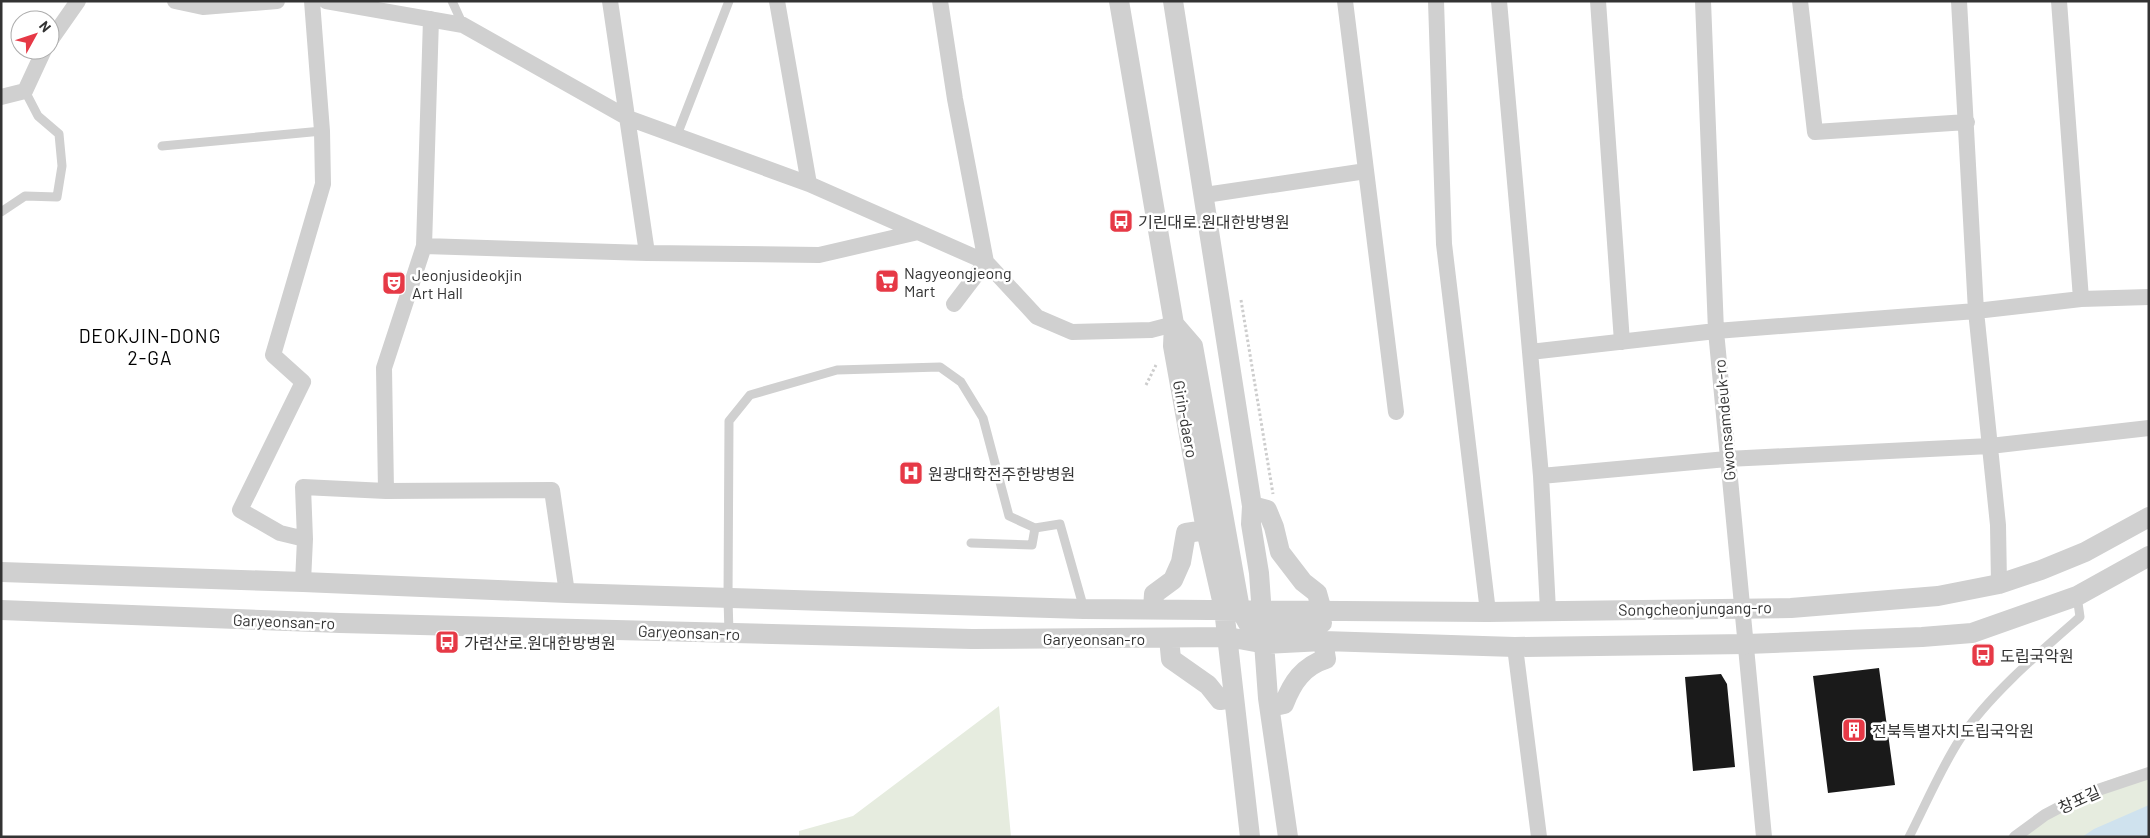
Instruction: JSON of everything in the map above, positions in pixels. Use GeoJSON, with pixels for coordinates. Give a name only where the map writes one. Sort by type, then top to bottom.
{"type":"FeatureCollection","features":[{"type":"Feature","properties":{"kind":"street"},"geometry":{"type":"LineString","coordinates":[[60,27],[78,1]]}},
{"type":"Feature","properties":{"kind":"street"},"geometry":{"type":"LineString","coordinates":[[175,1],[204,4],[277,1]]}},
{"type":"Feature","properties":{"kind":"street"},"geometry":{"type":"LineString","coordinates":[[305,538],[280,533],[240,510],[303,382],[273,355],[323,184],[322,131],[312,1]]}},
{"type":"Feature","properties":{"kind":"street"},"geometry":{"type":"LineString","coordinates":[[326,1],[463,25],[628,118],[809,184],[986,262],[1037,317],[1072,332],[1151,330],[1174,324],[1193,346],[1250,620],[1446,622],[1459,612]]}},
{"type":"Feature","properties":{"kind":"street"},"geometry":{"type":"LineString","coordinates":[[610,1],[646,253]]}},
{"type":"Feature","properties":{"kind":"street"},"geometry":{"type":"LineString","coordinates":[[777,1],[809,184]]}},
{"type":"Feature","properties":{"kind":"street"},"geometry":{"type":"LineString","coordinates":[[940,1],[955,99],[986,262],[954,304]]}},
{"type":"Feature","properties":{"kind":"street","name":"Girin-daero"},"geometry":{"type":"LineString","coordinates":[[1119,1],[1174,324],[1173,346],[1206,530],[1250,620],[1270,707],[1288,837]]}},
{"type":"Feature","properties":{"kind":"street","name":"Girin-daero"},"geometry":{"type":"LineString","coordinates":[[1174,1],[1252,506],[1251,524],[1259,573],[1250,620],[1228,637],[1233,698],[1250,837]]}},
{"type":"Feature","properties":{"kind":"street"},"geometry":{"type":"LineString","coordinates":[[1345,1],[1396,412]]}},
{"type":"Feature","properties":{"kind":"street"},"geometry":{"type":"LineString","coordinates":[[1436,1],[1444,244],[1488,612]]}},
{"type":"Feature","properties":{"kind":"street"},"geometry":{"type":"LineString","coordinates":[[1500,1],[1541,476],[1548,610]]}},
{"type":"Feature","properties":{"kind":"street"},"geometry":{"type":"LineString","coordinates":[[1598,1],[1622,342]]}},
{"type":"Feature","properties":{"kind":"street","name":"Gwonsamdeuk-ro"},"geometry":{"type":"LineString","coordinates":[[1703,1],[1716,331],[1764,837]]}},
{"type":"Feature","properties":{"kind":"street"},"geometry":{"type":"LineString","coordinates":[[1800,1],[1815,132],[1967,122]]}},
{"type":"Feature","properties":{"kind":"street"},"geometry":{"type":"LineString","coordinates":[[1959,1],[1976,311],[1998,525],[1999,584]]}},
{"type":"Feature","properties":{"kind":"street"},"geometry":{"type":"LineString","coordinates":[[2059,1],[2081,299]]}},
{"type":"Feature","properties":{"kind":"street"},"geometry":{"type":"LineString","coordinates":[[386,490],[384,368],[424,246],[431,19]]}},
{"type":"Feature","properties":{"kind":"street"},"geometry":{"type":"LineString","coordinates":[[1,96],[26,91],[40,60]]}},
{"type":"Feature","properties":{"kind":"street"},"geometry":{"type":"LineString","coordinates":[[1205,195],[1366,171]]}},
{"type":"Feature","properties":{"kind":"street"},"geometry":{"type":"LineString","coordinates":[[424,246],[646,253],[819,255],[918,232]]}},
{"type":"Feature","properties":{"kind":"street"},"geometry":{"type":"LineString","coordinates":[[1530,352],[1716,331],[1976,311],[2081,299],[2149,297]]}},
{"type":"Feature","properties":{"kind":"street"},"geometry":{"type":"LineString","coordinates":[[1541,476],[1727,459],[1990,446],[2149,428]]}},
{"type":"Feature","properties":{"kind":"street"},"geometry":{"type":"LineString","coordinates":[[303,582],[305,538],[303,487],[386,490],[552,490],[567,593]]}},
{"type":"Feature","properties":{"kind":"street"},"geometry":{"type":"LineString","coordinates":[[1252,506],[1267,510],[1274,527],[1280,552],[1303,582],[1317,592],[1322,611]]}},
{"type":"Feature","properties":{"kind":"street","name":"Songcheonjungang-ro"},"geometry":{"type":"LineString","coordinates":[[1228,637],[1250,620],[1322,611],[1488,612],[1741,607],[1791,608],[1938,596],[1999,584],[2041,570],[2085,552],[2149,517]]}},
{"type":"Feature","properties":{"kind":"street"},"geometry":{"type":"LineString","coordinates":[[1153,609],[1154,594],[1173,580],[1181,562],[1186,533],[1206,530]]}},
{"type":"Feature","properties":{"kind":"street","name":"Songcheonjungang-ro"},"geometry":{"type":"LineString","coordinates":[[1250,620],[1323,641],[1515,647],[1747,644],[1922,637],[1972,633],[2077,596],[2149,556]]}},
{"type":"Feature","properties":{"kind":"street","name":"Garyeonsan-ro"},"geometry":{"type":"LineString","coordinates":[[1,572],[728,599],[1084,609],[1153,609],[1250,620]]}},
{"type":"Feature","properties":{"kind":"street","name":"Garyeonsan-ro"},"geometry":{"type":"LineString","coordinates":[[1,610],[350,623],[972,639],[1228,637]]}},
{"type":"Feature","properties":{"kind":"street"},"geometry":{"type":"LineString","coordinates":[[1169,638],[1171,660],[1208,686],[1220,700],[1233,698]]}},
{"type":"Feature","properties":{"kind":"street"},"geometry":{"type":"LineString","coordinates":[[1270,707],[1284,704],[1292,686],[1304,672],[1326,658],[1323,641]]}},
{"type":"Feature","properties":{"kind":"street"},"geometry":{"type":"LineString","coordinates":[[1515,647],[1539,837]]}},
{"type":"Feature","properties":{"kind":"street","name":"창포길"},"geometry":{"type":"LineString","coordinates":[[2014,837],[2045,815],[2083,795],[2149,774]]}},
{"type":"Feature","properties":{"kind":"lane"},"geometry":{"type":"LineString","coordinates":[[676,135],[729,1]]}},
{"type":"Feature","properties":{"kind":"lane"},"geometry":{"type":"LineString","coordinates":[[452,2],[463,25]]}},
{"type":"Feature","properties":{"kind":"lane"},"geometry":{"type":"LineString","coordinates":[[1,212],[24,196],[57,197],[62,166],[59,134],[38,116],[26,91]]}},
{"type":"Feature","properties":{"kind":"lane"},"geometry":{"type":"LineString","coordinates":[[162,146],[322,131]]}},
{"type":"Feature","properties":{"kind":"lane"},"geometry":{"type":"LineString","coordinates":[[729,633],[729,421],[750,395],[837,370],[940,367],[961,382],[983,418],[1009,516],[1035,528],[1060,524],[1084,609]]}},
{"type":"Feature","properties":{"kind":"lane"},"geometry":{"type":"LineString","coordinates":[[971,543],[1032,545],[1035,528]]}},
{"type":"Feature","properties":{"kind":"lane"},"geometry":{"type":"LineString","coordinates":[[1909,837],[1960,738],[1988,705],[2038,654],[2080,617],[2077,596]]}},
{"type":"Feature","properties":{"kind":"path"},"geometry":{"type":"LineString","coordinates":[[1146,385],[1157,367],[1151,330]]}},
{"type":"Feature","properties":{"kind":"shaded area"},"geometry":{"type":"Polygon","coordinates":[[[999,706],[1011,837],[799,837],[799,831],[853,816],[999,706]]]}},
{"type":"Feature","properties":{"kind":"shaded area"},"geometry":{"type":"Polygon","coordinates":[[[2149,768],[2149,837],[2007,837],[2040,814],[2074,795],[2129,773],[2149,768]]]}},
{"type":"Feature","properties":{"kind":"water"},"geometry":{"type":"Polygon","coordinates":[[[2149,805],[2149,837],[2082,837],[2094,829],[2149,805]]]}},
{"type":"Feature","properties":{"kind":"building","name":"전북특별자치도립국악원"},"geometry":{"type":"Polygon","coordinates":[[[1879,668],[1895,785],[1828,793],[1813,676],[1879,668]]]}},
{"type":"Feature","properties":{"kind":"building"},"geometry":{"type":"Polygon","coordinates":[[[1721,674],[1727,684],[1735,767],[1693,771],[1685,677],[1721,674]]]}},
{"type":"Feature","properties":{"kind":"place","name":"기린대로.원대한방병원"},"geometry":{"type":"Point","coordinates":[1121,221]}},
{"type":"Feature","properties":{"kind":"place","name":"Nagyeongjeong Mart"},"geometry":{"type":"Point","coordinates":[887,281]}},
{"type":"Feature","properties":{"kind":"place","name":"Jeonjusideokjin Art Hall"},"geometry":{"type":"Point","coordinates":[394,283]}},
{"type":"Feature","properties":{"kind":"place","name":"원광대학전주한방병원"},"geometry":{"type":"Point","coordinates":[911,473]}},
{"type":"Feature","properties":{"kind":"place","name":"가련산로.원대한방병원"},"geometry":{"type":"Point","coordinates":[447,642]}},
{"type":"Feature","properties":{"kind":"place","name":"도립국악원"},"geometry":{"type":"Point","coordinates":[1983,655]}},
{"type":"Feature","properties":{"kind":"place","name":"전북특별자치도립국악원"},"geometry":{"type":"Point","coordinates":[1854,730]}},
{"type":"Feature","properties":{"kind":"district","name":"DEOKJIN-DONG 2-GA"},"geometry":{"type":"Point","coordinates":[150,346]}}]}
